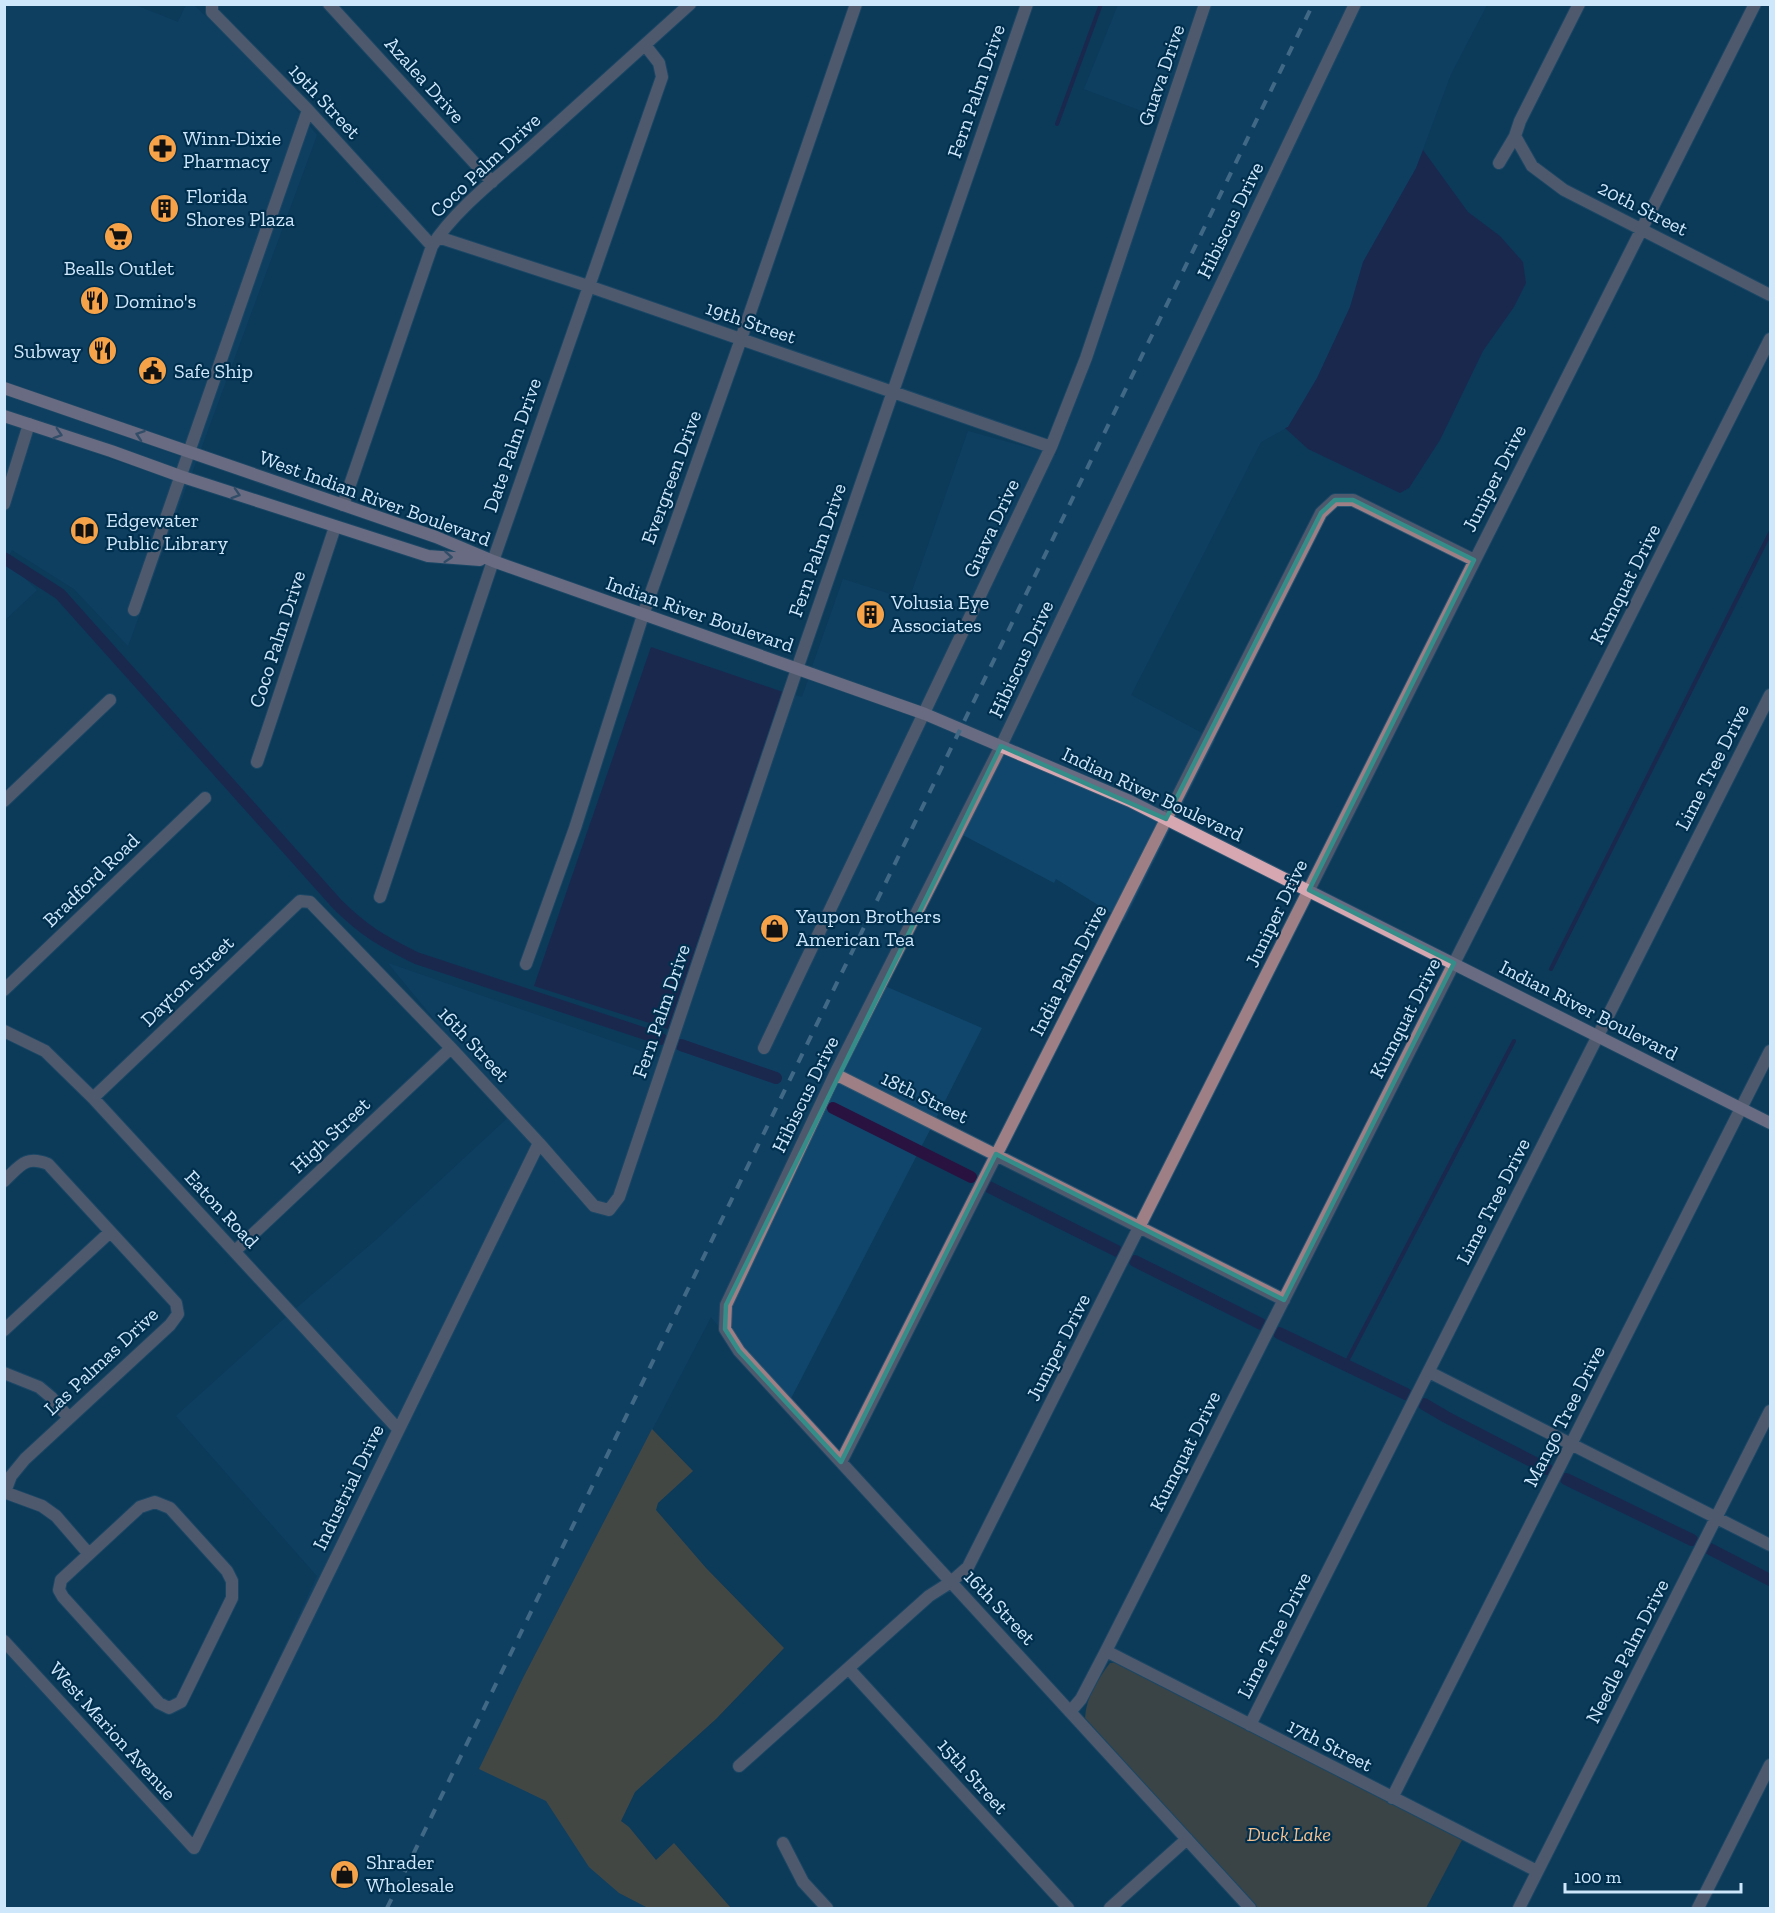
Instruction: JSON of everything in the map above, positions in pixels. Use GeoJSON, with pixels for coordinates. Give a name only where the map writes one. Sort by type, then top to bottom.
{"type":"FeatureCollection","features":[{"type":"Feature","properties":{"kind":"main road","name":"West Indian River Boulevard"},"geometry":{"type":"LineString","coordinates":[[4,388],[436,537],[493,561]]}},
{"type":"Feature","properties":{"kind":"main road","name":"West Indian River Boulevard"},"geometry":{"type":"LineString","coordinates":[[4,416],[428,556],[493,561]]}},
{"type":"Feature","properties":{"kind":"main road","name":"Indian River Boulevard"},"geometry":{"type":"LineString","coordinates":[[493,561],[924,714],[1130,801],[1770,1123]]}},
{"type":"Feature","properties":{"kind":"street","name":"Azalea Drive"},"geometry":{"type":"LineString","coordinates":[[329,4],[492,182]]}},
{"type":"Feature","properties":{"kind":"street","name":"Coco Palm Drive"},"geometry":{"type":"LineString","coordinates":[[343,505],[435,242],[492,182],[690,4]]}},
{"type":"Feature","properties":{"kind":"street","name":"Evergreen Drive"},"geometry":{"type":"LineString","coordinates":[[526,964],[574,828],[643,615],[856,4]]}},
{"type":"Feature","properties":{"kind":"street","name":"Fern Palm Drive"},"geometry":{"type":"LineString","coordinates":[[609,1210],[619,1197],[796,669],[1028,4]]}},
{"type":"Feature","properties":{"kind":"street","name":"Guava Drive"},"geometry":{"type":"LineString","coordinates":[[765,1048],[1051,447],[1086,358],[1205,4]]}},
{"type":"Feature","properties":{"kind":"street","name":"Hibiscus Drive"},"geometry":{"type":"LineString","coordinates":[[725,1329],[726,1305],[835,1074],[1001,746],[1355,4]]}},
{"type":"Feature","properties":{"kind":"street"},"geometry":{"type":"LineString","coordinates":[[1499,163],[1515,136],[1520,121],[1579,4]]}},
{"type":"Feature","properties":{"kind":"street","name":"Juniper Drive"},"geometry":{"type":"LineString","coordinates":[[739,1766],[929,1596],[951,1582],[968,1567],[1755,4]]}},
{"type":"Feature","properties":{"kind":"street","name":"19th Street"},"geometry":{"type":"LineString","coordinates":[[212,8],[435,242],[588,286],[1051,447]]}},
{"type":"Feature","properties":{"kind":"street","name":"Date Palm Drive"},"geometry":{"type":"LineString","coordinates":[[380,897],[493,561],[662,77],[659,63],[645,45]]}},
{"type":"Feature","properties":{"kind":"street"},"geometry":{"type":"LineString","coordinates":[[134,610],[308,111]]}},
{"type":"Feature","properties":{"kind":"street","name":"20th Street"},"geometry":{"type":"LineString","coordinates":[[1515,136],[1532,166],[1564,190],[1770,295]]}},
{"type":"Feature","properties":{"kind":"street","name":"Kumquat Drive"},"geometry":{"type":"LineString","coordinates":[[1070,1712],[1081,1699],[1106,1651],[1770,339]]}},
{"type":"Feature","properties":{"kind":"street"},"geometry":{"type":"LineString","coordinates":[[4,504],[29,424]]}},
{"type":"Feature","properties":{"kind":"street","name":"India Palm Drive"},"geometry":{"type":"LineString","coordinates":[[841,1462],[1321,513],[1335,500],[1353,500],[1474,561]]}},
{"type":"Feature","properties":{"kind":"street","name":"Coco Palm Drive"},"geometry":{"type":"LineString","coordinates":[[257,762],[335,527]]}},
{"type":"Feature","properties":{"kind":"street","name":"Lime Tree Drive"},"geometry":{"type":"LineString","coordinates":[[1250,1725],[1770,695]]}},
{"type":"Feature","properties":{"kind":"street"},"geometry":{"type":"LineString","coordinates":[[4,801],[110,700]]}},
{"type":"Feature","properties":{"kind":"street","name":"Bradford Road"},"geometry":{"type":"LineString","coordinates":[[4,990],[205,798]]}},
{"type":"Feature","properties":{"kind":"street","name":"Dayton Street"},"geometry":{"type":"LineString","coordinates":[[93,1098],[300,901],[310,902]]}},
{"type":"Feature","properties":{"kind":"street","name":"16th Street"},"geometry":{"type":"LineString","coordinates":[[310,902],[451,1048],[594,1206],[609,1210]]}},
{"type":"Feature","properties":{"kind":"street","name":"Eaton Road"},"geometry":{"type":"LineString","coordinates":[[4,1031],[45,1051],[93,1098],[398,1429]]}},
{"type":"Feature","properties":{"kind":"street","name":"High Street"},"geometry":{"type":"LineString","coordinates":[[235,1251],[451,1048]]}},
{"type":"Feature","properties":{"kind":"street","name":"Mango Tree Drive"},"geometry":{"type":"LineString","coordinates":[[1392,1798],[1770,1051]]}},
{"type":"Feature","properties":{"kind":"street","name":"18th Street"},"geometry":{"type":"LineString","coordinates":[[835,1074],[1284,1300]]}},
{"type":"Feature","properties":{"kind":"street","name":"Industrial Drive"},"geometry":{"type":"LineString","coordinates":[[194,1848],[539,1143]]}},
{"type":"Feature","properties":{"kind":"street","name":"Las Palmas Drive"},"geometry":{"type":"LineString","coordinates":[[4,1181],[25,1161],[36,1159],[48,1164],[176,1304],[178,1314],[170,1325],[21,1464],[11,1476],[5,1492]]}},
{"type":"Feature","properties":{"kind":"street"},"geometry":{"type":"LineString","coordinates":[[4,1330],[109,1233]]}},
{"type":"Feature","properties":{"kind":"street","name":"16th Street"},"geometry":{"type":"LineString","coordinates":[[725,1329],[739,1351],[1251,1908]]}},
{"type":"Feature","properties":{"kind":"street"},"geometry":{"type":"LineString","coordinates":[[1429,1372],[1770,1545]]}},
{"type":"Feature","properties":{"kind":"street"},"geometry":{"type":"LineString","coordinates":[[4,1373],[39,1387],[69,1418]]}},
{"type":"Feature","properties":{"kind":"street","name":"Needle Palm Drive"},"geometry":{"type":"LineString","coordinates":[[1519,1908],[1770,1411]]}},
{"type":"Feature","properties":{"kind":"street"},"geometry":{"type":"LineString","coordinates":[[5,1492],[42,1506],[56,1516],[88,1553]]}},
{"type":"Feature","properties":{"kind":"street"},"geometry":{"type":"LineString","coordinates":[[155,1502],[170,1508],[227,1571],[232,1581],[232,1598],[181,1702],[169,1708],[159,1703],[63,1597],[59,1590],[61,1580],[88,1553],[140,1507],[155,1502]]}},
{"type":"Feature","properties":{"kind":"street","name":"West Marion Avenue"},"geometry":{"type":"LineString","coordinates":[[4,1641],[194,1848]]}},
{"type":"Feature","properties":{"kind":"street","name":"17th Street"},"geometry":{"type":"LineString","coordinates":[[1106,1651],[1537,1872]]}},
{"type":"Feature","properties":{"kind":"street","name":"15th Street"},"geometry":{"type":"LineString","coordinates":[[849,1669],[1068,1908]]}},
{"type":"Feature","properties":{"kind":"street"},"geometry":{"type":"LineString","coordinates":[[1698,1908],[1770,1765]]}},
{"type":"Feature","properties":{"kind":"street"},"geometry":{"type":"LineString","coordinates":[[1110,1908],[1187,1839]]}},
{"type":"Feature","properties":{"kind":"street"},"geometry":{"type":"LineString","coordinates":[[783,1843],[803,1882],[827,1908]]}},
{"type":"Feature","properties":{"kind":"highlighted area"},"geometry":{"type":"Polygon","coordinates":[[[1335,500],[1353,500],[1474,560],[1309,890],[1454,963],[1284,1300],[996,1154],[841,1462],[739,1351],[725,1329],[726,1305],[1001,746],[1166,819],[1321,513],[1335,500]]]}},
{"type":"Feature","properties":{"kind":"shaded area"},"geometry":{"type":"Polygon","coordinates":[[[5,5],[135,5],[178,22],[186,5],[194,5],[274,83],[317,135],[201,449],[5,381],[5,5]]]}},
{"type":"Feature","properties":{"kind":"shaded area"},"geometry":{"type":"Polygon","coordinates":[[[1118,5],[1487,5],[1451,74],[1416,168],[1363,262],[1350,307],[1317,378],[1288,427],[1261,442],[1131,695],[1215,740],[1176,817],[1128,792],[928,708],[812,667],[843,579],[909,600],[968,431],[1056,455],[1168,121],[1084,89],[1118,5]]]}},
{"type":"Feature","properties":{"kind":"shaded area"},"geometry":{"type":"Polygon","coordinates":[[[1423,150],[1468,212],[1500,236],[1523,262],[1526,283],[1514,307],[1483,351],[1440,440],[1409,488],[1400,493],[1308,449],[1285,428],[1288,427],[1317,378],[1350,307],[1363,262],[1416,168],[1423,150]]]}},
{"type":"Feature","properties":{"kind":"shaded area"},"geometry":{"type":"Polygon","coordinates":[[[5,395],[196,462],[192,473],[5,409],[5,395]]]}},
{"type":"Feature","properties":{"kind":"shaded area"},"geometry":{"type":"Polygon","coordinates":[[[5,423],[187,485],[128,646],[74,589],[12,550],[6,560],[37,590],[5,620],[5,423]]]}},
{"type":"Feature","properties":{"kind":"shaded area"},"geometry":{"type":"Polygon","coordinates":[[[651,647],[783,692],[668,1029],[534,986],[651,647]]]}},
{"type":"Feature","properties":{"kind":"shaded area"},"geometry":{"type":"Polygon","coordinates":[[[808,680],[921,720],[1127,807],[1170,829],[1124,921],[1056,879],[1054,883],[957,832],[885,986],[982,1028],[944,1103],[785,1410],[711,1317],[524,1676],[546,1801],[568,1832],[619,1893],[648,1908],[5,1908],[4,1641],[195,1840],[317,1576],[176,1416],[376,1240],[512,1114],[388,963],[658,1057],[783,692],[802,697],[808,680]]]}},
{"type":"Feature","properties":{"kind":"shaded area"},"geometry":{"type":"Polygon","coordinates":[[[652,1429],[693,1471],[658,1503],[656,1510],[706,1568],[784,1648],[716,1719],[635,1792],[621,1821],[629,1827],[656,1860],[674,1843],[731,1908],[648,1908],[619,1893],[589,1867],[546,1801],[479,1769],[524,1676],[652,1429]]]}},
{"type":"Feature","properties":{"kind":"green space","name":"Duck Lake"},"geometry":{"type":"Polygon","coordinates":[[[1119,1662],[1462,1840],[1426,1908],[1258,1908],[1085,1718],[1090,1696],[1097,1682],[1110,1663],[1119,1662]]]}},
{"type":"Feature","properties":{"kind":"waterway"},"geometry":{"type":"LineString","coordinates":[[1057,124],[1101,4]]}},
{"type":"Feature","properties":{"kind":"waterway"},"geometry":{"type":"LineString","coordinates":[[1551,969],[1770,533]]}},
{"type":"Feature","properties":{"kind":"waterway"},"geometry":{"type":"LineString","coordinates":[[4,558],[60,594],[337,904],[365,928],[383,941],[416,958],[661,1039]]}},
{"type":"Feature","properties":{"kind":"waterway"},"geometry":{"type":"LineString","coordinates":[[1345,1365],[1514,1041]]}},
{"type":"Feature","properties":{"kind":"waterway"},"geometry":{"type":"LineString","coordinates":[[681,1045],[776,1078]]}},
{"type":"Feature","properties":{"kind":"waterway"},"geometry":{"type":"LineString","coordinates":[[833,1108],[971,1177]]}},
{"type":"Feature","properties":{"kind":"waterway"},"geometry":{"type":"LineString","coordinates":[[989,1187],[1117,1251]]}},
{"type":"Feature","properties":{"kind":"waterway"},"geometry":{"type":"LineString","coordinates":[[1135,1261],[1261,1324]]}},
{"type":"Feature","properties":{"kind":"waterway"},"geometry":{"type":"LineString","coordinates":[[1279,1333],[1406,1394]]}},
{"type":"Feature","properties":{"kind":"waterway"},"geometry":{"type":"LineString","coordinates":[[1424,1404],[1547,1469]]}},
{"type":"Feature","properties":{"kind":"waterway"},"geometry":{"type":"LineString","coordinates":[[1566,1479],[1692,1540]]}},
{"type":"Feature","properties":{"kind":"waterway"},"geometry":{"type":"LineString","coordinates":[[1710,1549],[1770,1580]]}},
{"type":"Feature","properties":{"kind":"railway"},"geometry":{"type":"LineString","coordinates":[[387,1908],[1313,4]]}},
{"type":"Feature","properties":{"kind":"place","name":"Winn-Dixie Pharmacy"},"geometry":{"type":"Point","coordinates":[162,149]}},
{"type":"Feature","properties":{"kind":"place","name":"Florida Shores Plaza"},"geometry":{"type":"Point","coordinates":[165,208]}},
{"type":"Feature","properties":{"kind":"place","name":"Bealls Outlet"},"geometry":{"type":"Point","coordinates":[119,237]}},
{"type":"Feature","properties":{"kind":"place","name":"Domino's"},"geometry":{"type":"Point","coordinates":[94,301]}},
{"type":"Feature","properties":{"kind":"place","name":"Subway"},"geometry":{"type":"Point","coordinates":[102,351]}},
{"type":"Feature","properties":{"kind":"place","name":"Safe Ship"},"geometry":{"type":"Point","coordinates":[153,371]}},
{"type":"Feature","properties":{"kind":"place","name":"Edgewater Public Library"},"geometry":{"type":"Point","coordinates":[85,531]}},
{"type":"Feature","properties":{"kind":"place","name":"Volusia Eye Associates"},"geometry":{"type":"Point","coordinates":[870,614]}},
{"type":"Feature","properties":{"kind":"place","name":"Yaupon Brothers American Tea"},"geometry":{"type":"Point","coordinates":[775,928]}},
{"type":"Feature","properties":{"kind":"place","name":"Shrader Wholesale"},"geometry":{"type":"Point","coordinates":[345,1874]}}]}
